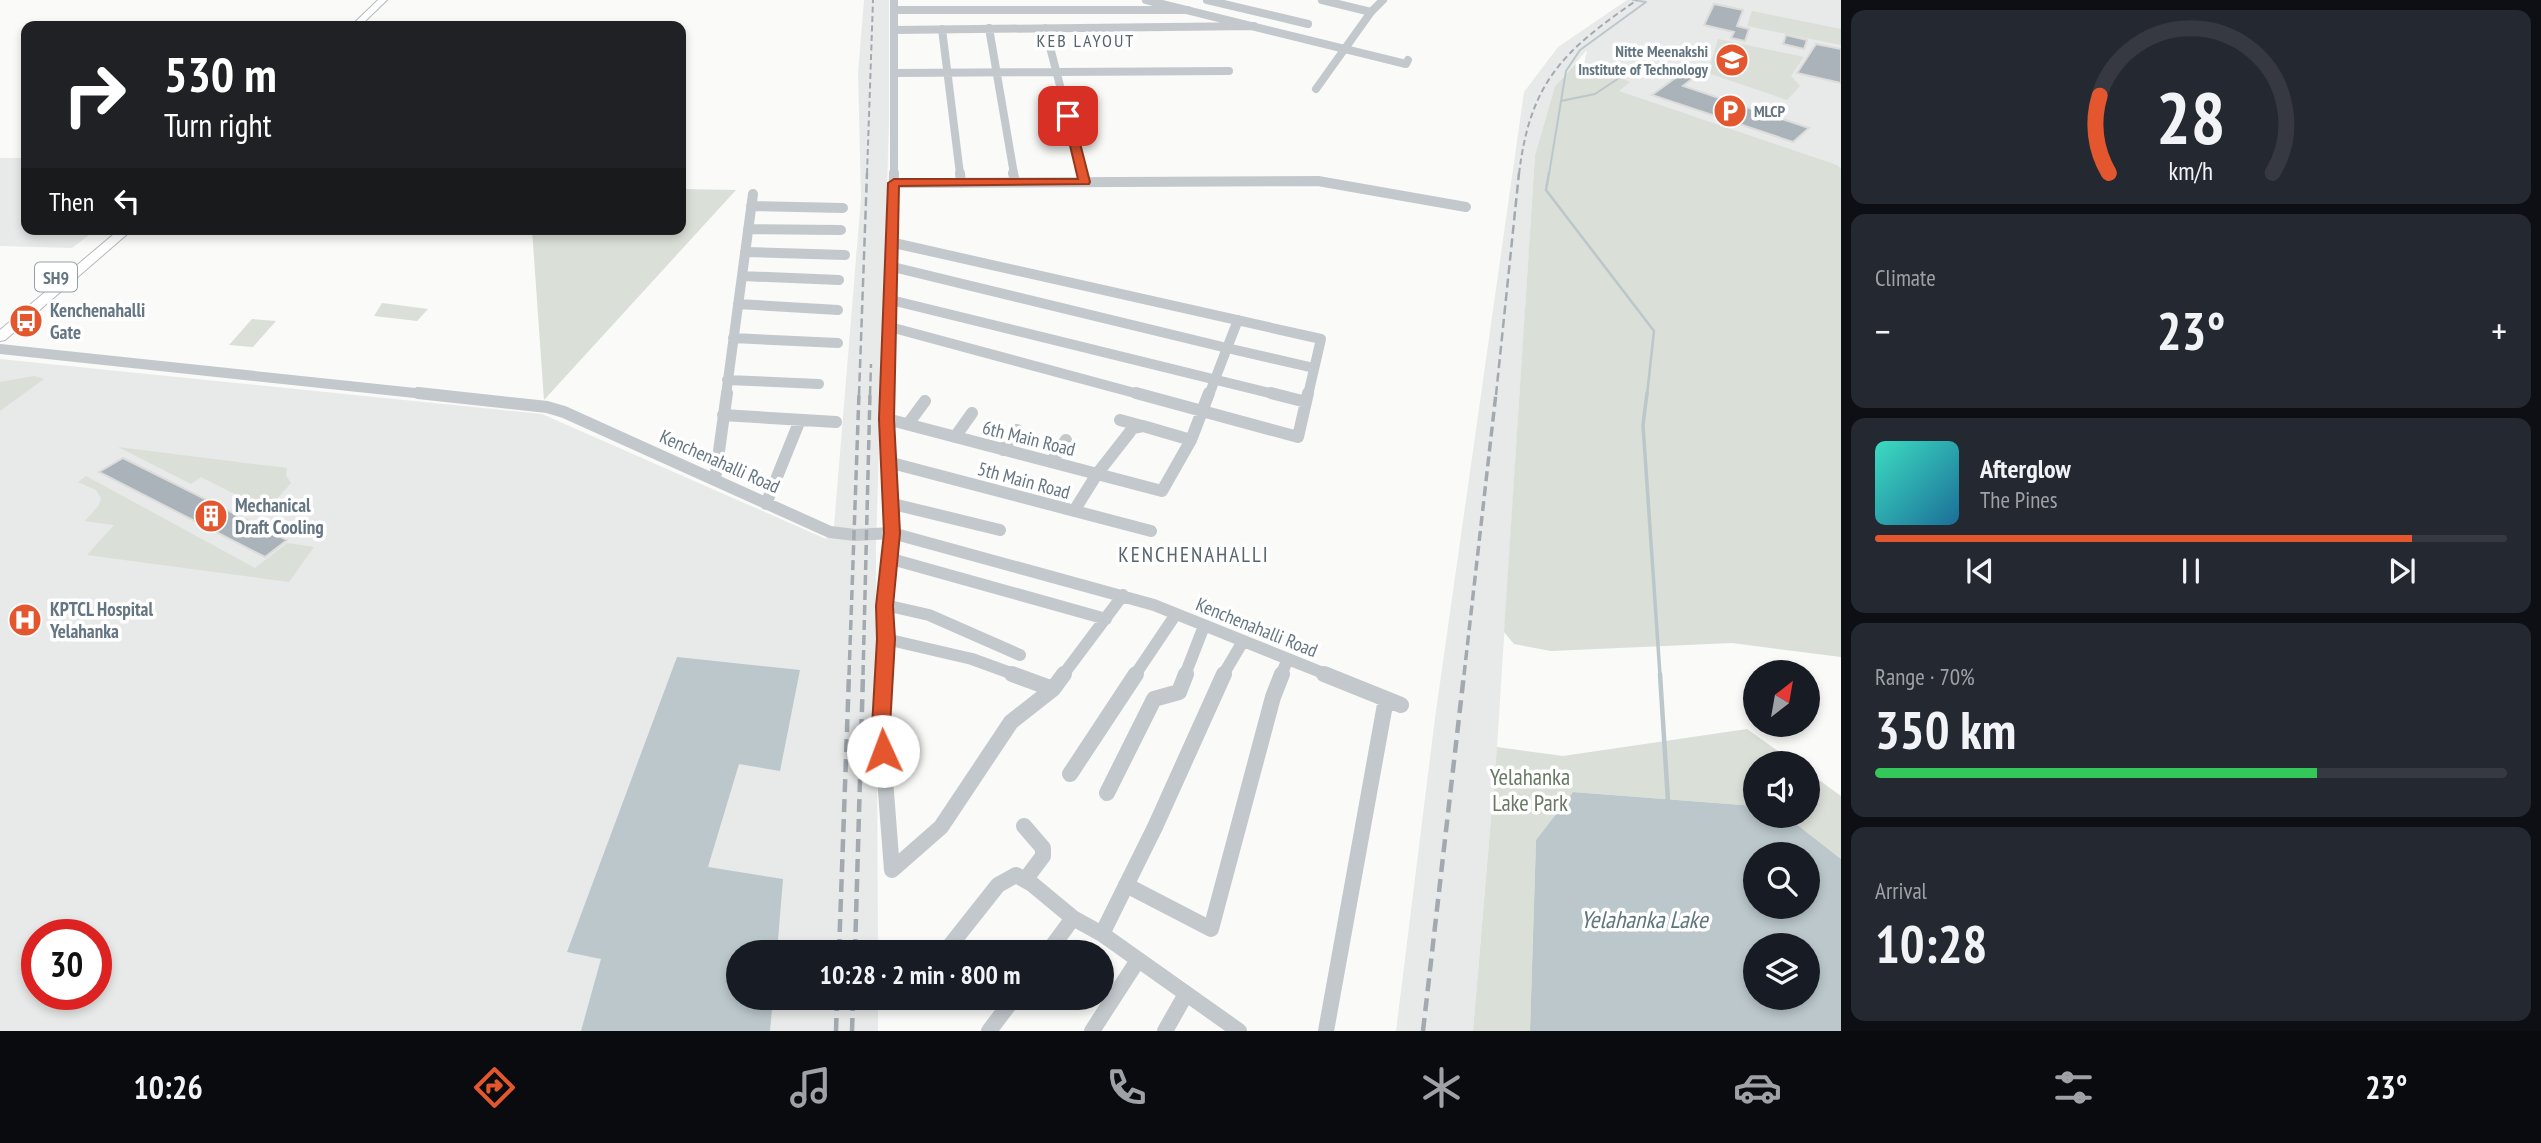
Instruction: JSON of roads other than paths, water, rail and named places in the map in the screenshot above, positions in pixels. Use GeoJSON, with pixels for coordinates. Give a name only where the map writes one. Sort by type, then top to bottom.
{"type":"FeatureCollection","features":[{"type":"Feature","properties":{"kind":"main road"},"geometry":{"type":"LineString","coordinates":[[360,21],[383,0]]}},
{"type":"Feature","properties":{"kind":"main road"},"geometry":{"type":"LineString","coordinates":[[373,21],[395,1]]}},
{"type":"Feature","properties":{"kind":"main road","name":"SH9"},"geometry":{"type":"LineString","coordinates":[[0,324],[106,235]]}},
{"type":"Feature","properties":{"kind":"main road","name":"SH9"},"geometry":{"type":"LineString","coordinates":[[0,337],[120,235]]}},
{"type":"Feature","properties":{"kind":"street"},"geometry":{"type":"LineString","coordinates":[[894,0],[894,243],[887,419],[892,533],[885,606],[881,727],[892,870],[941,827],[1011,722],[1054,689],[1123,595]]}},
{"type":"Feature","properties":{"kind":"street"},"geometry":{"type":"LineString","coordinates":[[1146,0],[1406,64],[1408,60]]}},
{"type":"Feature","properties":{"kind":"street"},"geometry":{"type":"LineString","coordinates":[[1207,0],[1308,24]]}},
{"type":"Feature","properties":{"kind":"street"},"geometry":{"type":"LineString","coordinates":[[1322,0],[1371,12]]}},
{"type":"Feature","properties":{"kind":"street"},"geometry":{"type":"LineString","coordinates":[[1316,89],[1371,12],[1383,0]]}},
{"type":"Feature","properties":{"kind":"street"},"geometry":{"type":"LineString","coordinates":[[894,10],[1188,10]]}},
{"type":"Feature","properties":{"kind":"street"},"geometry":{"type":"LineString","coordinates":[[894,30],[1254,26]]}},
{"type":"Feature","properties":{"kind":"street"},"geometry":{"type":"LineString","coordinates":[[989,28],[1014,182]]}},
{"type":"Feature","properties":{"kind":"street"},"geometry":{"type":"LineString","coordinates":[[1045,28],[1085,182]]}},
{"type":"Feature","properties":{"kind":"street"},"geometry":{"type":"LineString","coordinates":[[942,29],[961,183]]}},
{"type":"Feature","properties":{"kind":"street"},"geometry":{"type":"LineString","coordinates":[[894,73],[1229,71]]}},
{"type":"Feature","properties":{"kind":"street"},"geometry":{"type":"LineString","coordinates":[[894,183],[1318,181],[1466,208]]}},
{"type":"Feature","properties":{"kind":"street"},"geometry":{"type":"LineString","coordinates":[[715,481],[752,200],[843,208]]}},
{"type":"Feature","properties":{"kind":"street"},"geometry":{"type":"LineString","coordinates":[[748,229],[841,230]]}},
{"type":"Feature","properties":{"kind":"street"},"geometry":{"type":"LineString","coordinates":[[890,327],[1298,437],[1321,339],[894,243]]}},
{"type":"Feature","properties":{"kind":"street"},"geometry":{"type":"LineString","coordinates":[[745,253],[845,255]]}},
{"type":"Feature","properties":{"kind":"street"},"geometry":{"type":"LineString","coordinates":[[893,267],[1314,368]]}},
{"type":"Feature","properties":{"kind":"street"},"geometry":{"type":"LineString","coordinates":[[742,276],[839,280]]}},
{"type":"Feature","properties":{"kind":"street"},"geometry":{"type":"LineString","coordinates":[[891,300],[1306,402]]}},
{"type":"Feature","properties":{"kind":"street"},"geometry":{"type":"LineString","coordinates":[[738,304],[838,310]]}},
{"type":"Feature","properties":{"kind":"street"},"geometry":{"type":"LineString","coordinates":[[1162,491],[1204,411],[1238,320]]}},
{"type":"Feature","properties":{"kind":"street"},"geometry":{"type":"LineString","coordinates":[[733,338],[838,343]]}},
{"type":"Feature","properties":{"kind":"street","name":"Kenchenahalli Road"},"geometry":{"type":"LineString","coordinates":[[0,349],[547,407],[564,412],[830,532],[855,536],[892,533],[1123,595],[1393,702],[1326,1031]]}},
{"type":"Feature","properties":{"kind":"street"},"geometry":{"type":"LineString","coordinates":[[727,380],[819,384]]}},
{"type":"Feature","properties":{"kind":"street"},"geometry":{"type":"LineString","coordinates":[[908,424],[925,401]]}},
{"type":"Feature","properties":{"kind":"street"},"geometry":{"type":"LineString","coordinates":[[955,437],[972,414]]}},
{"type":"Feature","properties":{"kind":"street"},"geometry":{"type":"LineString","coordinates":[[723,415],[836,422]]}},
{"type":"Feature","properties":{"kind":"street","name":"6th Main Road"},"geometry":{"type":"LineString","coordinates":[[887,419],[1162,491]]}},
{"type":"Feature","properties":{"kind":"street"},"geometry":{"type":"LineString","coordinates":[[766,504],[800,420]]}},
{"type":"Feature","properties":{"kind":"street"},"geometry":{"type":"LineString","coordinates":[[1120,420],[1191,440]]}},
{"type":"Feature","properties":{"kind":"street"},"geometry":{"type":"LineString","coordinates":[[1074,511],[1097,474],[1133,428],[1143,426]]}},
{"type":"Feature","properties":{"kind":"street"},"geometry":{"type":"LineString","coordinates":[[1003,450],[1017,430]]}},
{"type":"Feature","properties":{"kind":"street"},"geometry":{"type":"LineString","coordinates":[[1051,462],[1066,440]]}},
{"type":"Feature","properties":{"kind":"street","name":"5th Main Road"},"geometry":{"type":"LineString","coordinates":[[888,462],[1151,531]]}},
{"type":"Feature","properties":{"kind":"street"},"geometry":{"type":"LineString","coordinates":[[889,503],[1000,530]]}},
{"type":"Feature","properties":{"kind":"street"},"geometry":{"type":"LineString","coordinates":[[888,558],[1106,619]]}},
{"type":"Feature","properties":{"kind":"street"},"geometry":{"type":"LineString","coordinates":[[885,606],[929,615],[1020,654]]}},
{"type":"Feature","properties":{"kind":"street"},"geometry":{"type":"LineString","coordinates":[[1070,774],[1176,614]]}},
{"type":"Feature","properties":{"kind":"street"},"geometry":{"type":"LineString","coordinates":[[1107,793],[1154,699],[1179,692],[1203,626]]}},
{"type":"Feature","properties":{"kind":"street"},"geometry":{"type":"LineString","coordinates":[[886,639],[972,659],[1054,689]]}},
{"type":"Feature","properties":{"kind":"street"},"geometry":{"type":"LineString","coordinates":[[1102,934],[1219,683],[1242,643]]}},
{"type":"Feature","properties":{"kind":"street"},"geometry":{"type":"LineString","coordinates":[[1126,885],[1211,929],[1273,697],[1287,660]]}},
{"type":"Feature","properties":{"kind":"street"},"geometry":{"type":"LineString","coordinates":[[1024,826],[1043,848],[1043,856],[1025,880]]}},
{"type":"Feature","properties":{"kind":"street"},"geometry":{"type":"LineString","coordinates":[[954,940],[998,885],[1016,875],[1073,918],[1102,934],[1239,1031]]}},
{"type":"Feature","properties":{"kind":"street"},"geometry":{"type":"LineString","coordinates":[[1057,940],[1073,918]]}},
{"type":"Feature","properties":{"kind":"street"},"geometry":{"type":"LineString","coordinates":[[1092,1031],[1138,960]]}},
{"type":"Feature","properties":{"kind":"street"},"geometry":{"type":"LineString","coordinates":[[1166,1031],[1186,994]]}},
{"type":"Feature","properties":{"kind":"street"},"geometry":{"type":"LineString","coordinates":[[989,1031],[1005,1010]]}},
{"type":"Feature","properties":{"kind":"water"},"geometry":{"type":"Polygon","coordinates":[[[677,657],[800,670],[780,771],[739,764],[708,867],[783,879],[778,940],[726,940],[726,1010],[772,1010],[770,1031],[581,1031],[601,959],[567,952],[677,657]]]}},
{"type":"Feature","properties":{"kind":"water","name":"Yelahanka Lake"},"geometry":{"type":"Polygon","coordinates":[[[1573,792],[1743,805],[1743,828],[1801,828],[1819,842],[1743,842],[1743,919],[1820,919],[1820,843],[1841,859],[1841,1031],[1530,1031],[1536,840],[1573,792]]]}},
{"type":"Feature","properties":{"kind":"waterway"},"geometry":{"type":"LineString","coordinates":[[1561,101],[1566,71],[1580,50],[1646,2],[1633,0]]}},
{"type":"Feature","properties":{"kind":"waterway"},"geometry":{"type":"LineString","coordinates":[[1561,101],[1595,94],[1619,78]]}},
{"type":"Feature","properties":{"kind":"waterway"},"geometry":{"type":"LineString","coordinates":[[1549,174],[1561,101]]}},
{"type":"Feature","properties":{"kind":"waterway"},"geometry":{"type":"LineString","coordinates":[[1549,173],[1546,190],[1654,331],[1647,395]]}},
{"type":"Feature","properties":{"kind":"waterway"},"geometry":{"type":"LineString","coordinates":[[1647,393],[1643,425],[1660,675]]}},
{"type":"Feature","properties":{"kind":"waterway"},"geometry":{"type":"LineString","coordinates":[[1660,674],[1668,801]]}},
{"type":"Feature","properties":{"kind":"railway"},"geometry":{"type":"LineString","coordinates":[[867,174],[873,0]]}},
{"type":"Feature","properties":{"kind":"railway"},"geometry":{"type":"LineString","coordinates":[[1519,174],[1532,115],[1554,72],[1589,36],[1637,0]]}},
{"type":"Feature","properties":{"kind":"railway"},"geometry":{"type":"LineString","coordinates":[[859,395],[867,173]]}},
{"type":"Feature","properties":{"kind":"railway"},"geometry":{"type":"LineString","coordinates":[[1496,395],[1519,173]]}},
{"type":"Feature","properties":{"kind":"railway"},"geometry":{"type":"LineString","coordinates":[[870,395],[871,364]]}},
{"type":"Feature","properties":{"kind":"railway"},"geometry":{"type":"LineString","coordinates":[[849,675],[859,393]]}},
{"type":"Feature","properties":{"kind":"railway"},"geometry":{"type":"LineString","coordinates":[[863,675],[870,393]]}},
{"type":"Feature","properties":{"kind":"railway"},"geometry":{"type":"LineString","coordinates":[[1464,675],[1496,393]]}},
{"type":"Feature","properties":{"kind":"railway"},"geometry":{"type":"LineString","coordinates":[[839,940],[849,674]]}},
{"type":"Feature","properties":{"kind":"railway"},"geometry":{"type":"LineString","coordinates":[[855,940],[863,674]]}},
{"type":"Feature","properties":{"kind":"railway"},"geometry":{"type":"LineString","coordinates":[[1423,1031],[1464,674]]}},
{"type":"Feature","properties":{"kind":"railway"},"geometry":{"type":"LineString","coordinates":[[836,1031],[837,1010]]}},
{"type":"Feature","properties":{"kind":"railway"},"geometry":{"type":"LineString","coordinates":[[852,1031],[853,1010]]}},
{"type":"Feature","properties":{"kind":"place","name":"Nitte Meenakshi Institute of Technology"},"geometry":{"type":"Point","coordinates":[1732,60]}},
{"type":"Feature","properties":{"kind":"place","name":"MLCP"},"geometry":{"type":"Point","coordinates":[1730,111]}},
{"type":"Feature","properties":{"kind":"place","name":"Kenchenahalli Gate"},"geometry":{"type":"Point","coordinates":[26,321]}},
{"type":"Feature","properties":{"kind":"place","name":"Mechanical Draft Cooling"},"geometry":{"type":"Point","coordinates":[211,516]}},
{"type":"Feature","properties":{"kind":"place","name":"KPTCL Hospital Yelahanka"},"geometry":{"type":"Point","coordinates":[25,620]}},
{"type":"Feature","properties":{"kind":"district","name":"KEB LAYOUT"},"geometry":{"type":"Point","coordinates":[1086,40]}},
{"type":"Feature","properties":{"kind":"district","name":"KENCHENAHALLI"},"geometry":{"type":"Point","coordinates":[1194,554]}},
{"type":"Feature","properties":{"kind":"park label","name":"Yelahanka Lake Park"},"geometry":{"type":"Point","coordinates":[1530,789]}}]}
